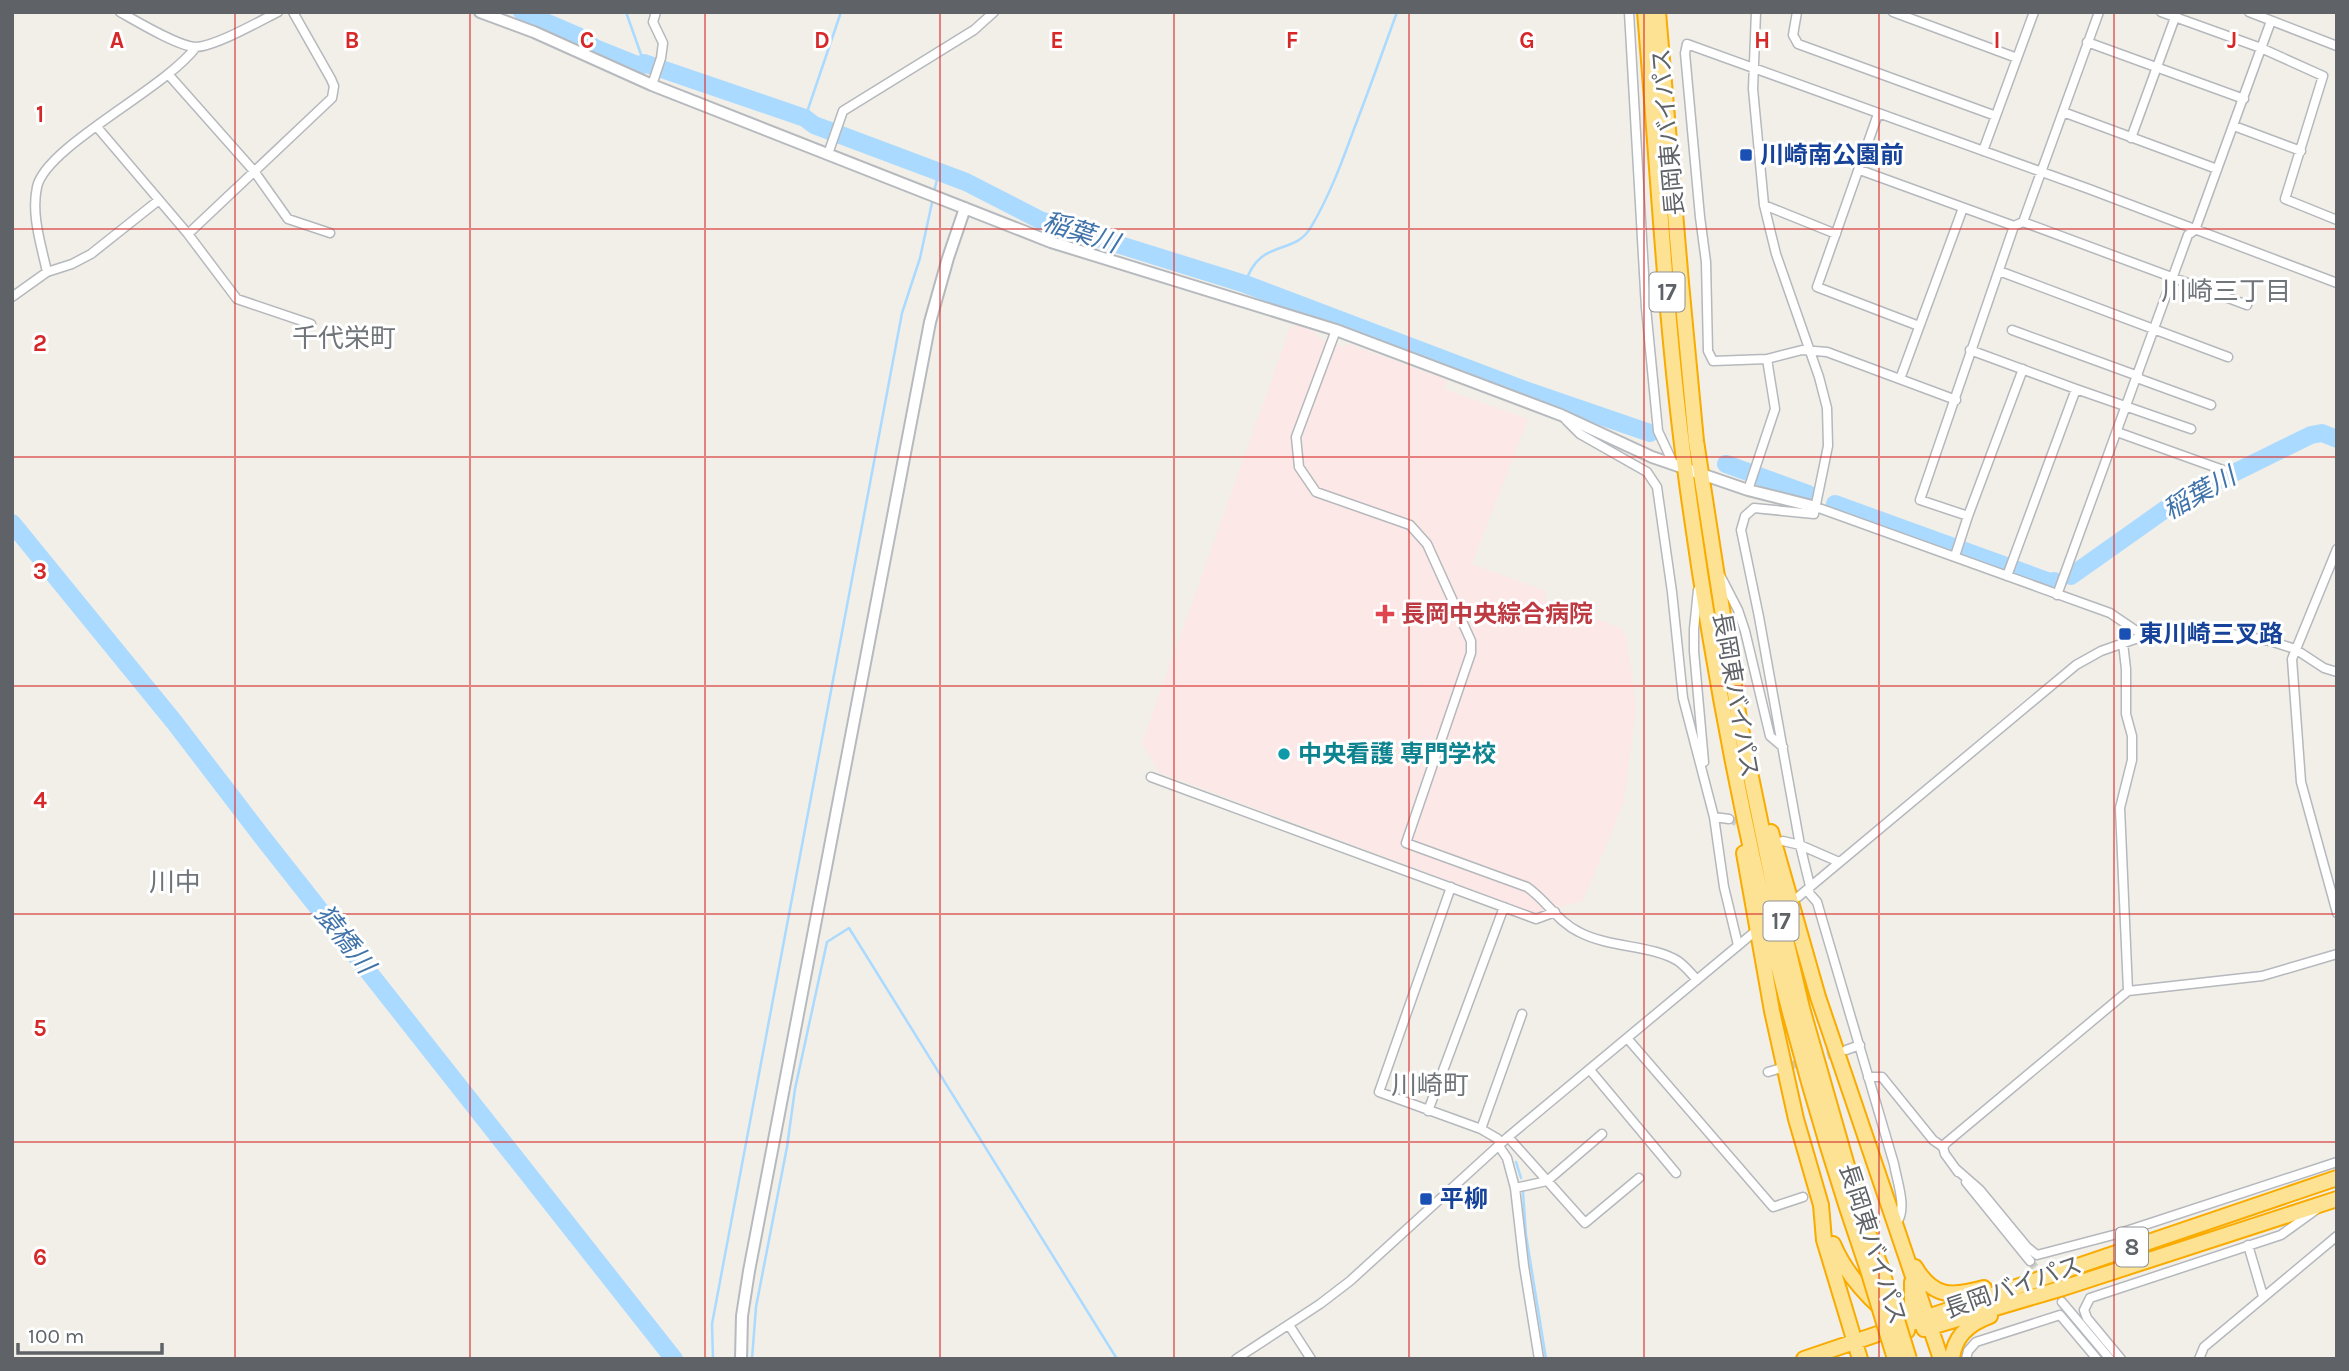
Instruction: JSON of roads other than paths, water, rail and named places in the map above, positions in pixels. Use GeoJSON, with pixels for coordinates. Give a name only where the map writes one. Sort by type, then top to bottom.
{"type":"FeatureCollection","features":[{"type":"Feature","properties":{"kind":"highway","name":"長岡東バイパス"},"geometry":{"type":"LineString","coordinates":[[1645,12],[1679,466],[1700,570],[1714,664],[1791,1019],[1848,1212],[1874,1267],[1911,1329],[1909,1359]]}},
{"type":"Feature","properties":{"kind":"highway","name":"長岡東バイパス"},"geometry":{"type":"LineString","coordinates":[[1658,12],[1700,474],[1739,719],[1774,893],[1802,1008],[1874,1267]]}},
{"type":"Feature","properties":{"kind":"highway","name":"17"},"geometry":{"type":"LineString","coordinates":[[1714,664],[1718,709],[1772,1011],[1796,1119],[1821,1205],[1824,1240],[1856,1346]]}},
{"type":"Feature","properties":{"kind":"highway","name":"17"},"geometry":{"type":"LineString","coordinates":[[1739,719],[1808,965],[1913,1278],[1911,1329]]}},
{"type":"Feature","properties":{"kind":"highway","name":"長岡バイパス"},"geometry":{"type":"LineString","coordinates":[[1911,1329],[2063,1271],[2337,1178]]}},
{"type":"Feature","properties":{"kind":"highway","name":"長岡バイパス"},"geometry":{"type":"LineString","coordinates":[[1911,1329],[2063,1295],[2331,1201]]}},
{"type":"Feature","properties":{"kind":"highway"},"geometry":{"type":"LineString","coordinates":[[1821,1205],[1840,1261],[1865,1294],[1939,1353]]}},
{"type":"Feature","properties":{"kind":"highway"},"geometry":{"type":"LineString","coordinates":[[1896,1224],[1917,1271],[1924,1281],[1939,1292],[1959,1294],[2008,1281],[2063,1271]]}},
{"type":"Feature","properties":{"kind":"highway"},"geometry":{"type":"LineString","coordinates":[[1901,1359],[1911,1329],[1913,1278]]}},
{"type":"Feature","properties":{"kind":"highway"},"geometry":{"type":"LineString","coordinates":[[1951,1359],[1956,1341],[1980,1320],[2063,1295]]}},
{"type":"Feature","properties":{"kind":"highway","name":"長岡東バイパス"},"geometry":{"type":"LineString","coordinates":[[1895,1359],[1911,1329]]}},
{"type":"Feature","properties":{"kind":"highway","name":"8"},"geometry":{"type":"LineString","coordinates":[[1856,1346],[1911,1329]]}},
{"type":"Feature","properties":{"kind":"highway"},"geometry":{"type":"LineString","coordinates":[[1794,1359],[1846,1338],[1856,1346]]}},
{"type":"Feature","properties":{"kind":"highway"},"geometry":{"type":"LineString","coordinates":[[1804,1359],[1856,1346]]}},
{"type":"Feature","properties":{"kind":"highway"},"geometry":{"type":"LineString","coordinates":[[1837,1359],[1856,1346]]}},
{"type":"Feature","properties":{"kind":"street"},"geometry":{"type":"LineString","coordinates":[[120,12],[170,38],[195,47]]}},
{"type":"Feature","properties":{"kind":"street"},"geometry":{"type":"LineString","coordinates":[[47,272],[36,216],[38,184],[44,170],[168,74],[195,47],[240,31],[278,12]]}},
{"type":"Feature","properties":{"kind":"street"},"geometry":{"type":"LineString","coordinates":[[188,234],[326,105],[334,92],[331,79],[293,12]]}},
{"type":"Feature","properties":{"kind":"street"},"geometry":{"type":"LineString","coordinates":[[480,12],[1051,242],[1336,330],[1561,415],[1624,446],[1700,474],[1750,485],[2110,612],[2144,636]]}},
{"type":"Feature","properties":{"kind":"street"},"geometry":{"type":"LineString","coordinates":[[652,82],[661,58],[663,43],[653,22],[656,12]]}},
{"type":"Feature","properties":{"kind":"street"},"geometry":{"type":"LineString","coordinates":[[829,151],[843,111],[974,30],[994,12]]}},
{"type":"Feature","properties":{"kind":"street"},"geometry":{"type":"LineString","coordinates":[[1629,12],[1646,308],[1658,430],[1679,466]]}},
{"type":"Feature","properties":{"kind":"street"},"geometry":{"type":"LineString","coordinates":[[1756,12],[1752,67],[1764,205],[1776,254],[1824,394],[1829,428],[1825,467],[1814,514],[1754,508],[1745,516],[1741,530],[1810,886],[1809,894],[1817,902],[1894,1164],[1901,1214],[1896,1224]]}},
{"type":"Feature","properties":{"kind":"street"},"geometry":{"type":"LineString","coordinates":[[1797,12],[1793,36],[1798,44],[1996,116]]}},
{"type":"Feature","properties":{"kind":"street"},"geometry":{"type":"LineString","coordinates":[[1893,12],[2017,58]]}},
{"type":"Feature","properties":{"kind":"street"},"geometry":{"type":"LineString","coordinates":[[1983,151],[2034,12]]}},
{"type":"Feature","properties":{"kind":"street"},"geometry":{"type":"LineString","coordinates":[[2023,222],[2099,12]]}},
{"type":"Feature","properties":{"kind":"street"},"geometry":{"type":"LineString","coordinates":[[2161,12],[2176,15],[2261,48],[2323,76],[2285,200],[2337,220]]}},
{"type":"Feature","properties":{"kind":"street"},"geometry":{"type":"LineString","coordinates":[[2249,12],[2337,46]]}},
{"type":"Feature","properties":{"kind":"street"},"geometry":{"type":"LineString","coordinates":[[2131,138],[2176,15]]}},
{"type":"Feature","properties":{"kind":"street"},"geometry":{"type":"LineString","coordinates":[[2057,595],[2271,21]]}},
{"type":"Feature","properties":{"kind":"street"},"geometry":{"type":"LineString","coordinates":[[2087,42],[2244,99]]}},
{"type":"Feature","properties":{"kind":"street"},"geometry":{"type":"LineString","coordinates":[[1956,400],[1827,352],[1808,349],[1767,359],[1713,361],[1708,351],[1706,262],[1687,78],[1687,44],[2089,189],[2337,283]]}},
{"type":"Feature","properties":{"kind":"street"},"geometry":{"type":"LineString","coordinates":[[168,74],[254,171],[288,219],[330,233]]}},
{"type":"Feature","properties":{"kind":"street"},"geometry":{"type":"LineString","coordinates":[[2063,112],[2217,169]]}},
{"type":"Feature","properties":{"kind":"street"},"geometry":{"type":"LineString","coordinates":[[1878,114],[1817,287],[1919,326]]}},
{"type":"Feature","properties":{"kind":"street"},"geometry":{"type":"LineString","coordinates":[[2234,126],[2301,151]]}},
{"type":"Feature","properties":{"kind":"street"},"geometry":{"type":"LineString","coordinates":[[97,127],[188,234],[237,299],[311,324]]}},
{"type":"Feature","properties":{"kind":"street"},"geometry":{"type":"LineString","coordinates":[[1860,170],[2014,226],[2023,222],[2247,305]]}},
{"type":"Feature","properties":{"kind":"street"},"geometry":{"type":"LineString","coordinates":[[12,297],[47,272],[91,254],[159,200]]}},
{"type":"Feature","properties":{"kind":"street"},"geometry":{"type":"LineString","coordinates":[[1764,205],[1836,234]]}},
{"type":"Feature","properties":{"kind":"street"},"geometry":{"type":"LineString","coordinates":[[741,1359],[742,1316],[749,1271],[930,322],[965,208]]}},
{"type":"Feature","properties":{"kind":"street"},"geometry":{"type":"LineString","coordinates":[[1900,379],[1963,208]]}},
{"type":"Feature","properties":{"kind":"street"},"geometry":{"type":"LineString","coordinates":[[1968,516],[1920,500],[2014,226]]}},
{"type":"Feature","properties":{"kind":"street"},"geometry":{"type":"LineString","coordinates":[[1999,271],[2228,356]]}},
{"type":"Feature","properties":{"kind":"street"},"geometry":{"type":"LineString","coordinates":[[1336,330],[1296,438],[1299,467],[1317,492],[1410,525],[1420,534],[1472,641],[1472,653],[1406,843],[1527,887],[1542,898],[1563,923],[1581,934],[1606,943],[1665,955],[1679,962],[1697,980]]}},
{"type":"Feature","properties":{"kind":"street"},"geometry":{"type":"LineString","coordinates":[[2012,330],[2211,405]]}},
{"type":"Feature","properties":{"kind":"street"},"geometry":{"type":"LineString","coordinates":[[1970,350],[2191,429]]}},
{"type":"Feature","properties":{"kind":"street"},"geometry":{"type":"LineString","coordinates":[[1750,485],[1775,409],[1767,359]]}},
{"type":"Feature","properties":{"kind":"street"},"geometry":{"type":"LineString","coordinates":[[1955,556],[2023,369]]}},
{"type":"Feature","properties":{"kind":"street"},"geometry":{"type":"LineString","coordinates":[[2007,576],[2076,389]]}},
{"type":"Feature","properties":{"kind":"street"},"geometry":{"type":"LineString","coordinates":[[1561,415],[1580,434],[1647,472],[1657,487],[1683,698],[1714,817],[1724,887],[1738,946]]}},
{"type":"Feature","properties":{"kind":"street"},"geometry":{"type":"LineString","coordinates":[[2117,432],[2223,470]]}},
{"type":"Feature","properties":{"kind":"street"},"geometry":{"type":"LineString","coordinates":[[2337,549],[2292,659],[2301,782],[2337,913]]}},
{"type":"Feature","properties":{"kind":"street"},"geometry":{"type":"LineString","coordinates":[[1716,568],[1738,610],[1770,736],[1783,747]]}},
{"type":"Feature","properties":{"kind":"street"},"geometry":{"type":"LineString","coordinates":[[1700,570],[1694,652],[1706,785]]}},
{"type":"Feature","properties":{"kind":"street"},"geometry":{"type":"LineString","coordinates":[[1798,897],[2076,665],[2101,651],[2144,636],[2202,628],[2270,640],[2295,649],[2337,672]]}},
{"type":"Feature","properties":{"kind":"street"},"geometry":{"type":"LineString","coordinates":[[2123,643],[2126,714],[2132,736],[2132,760],[2120,808],[2121,884],[2128,991]]}},
{"type":"Feature","properties":{"kind":"street"},"geometry":{"type":"LineString","coordinates":[[1150,777],[1536,919],[1555,912]]}},
{"type":"Feature","properties":{"kind":"street"},"geometry":{"type":"LineString","coordinates":[[1714,817],[1729,819]]}},
{"type":"Feature","properties":{"kind":"street"},"geometry":{"type":"LineString","coordinates":[[1783,841],[1800,845],[1839,862]]}},
{"type":"Feature","properties":{"kind":"street"},"geometry":{"type":"LineString","coordinates":[[1451,887],[1379,1092],[1481,1129],[1498,1139],[1507,1158],[1515,1188],[1539,1359]]}},
{"type":"Feature","properties":{"kind":"street"},"geometry":{"type":"LineString","coordinates":[[1428,1111],[1504,907]]}},
{"type":"Feature","properties":{"kind":"street"},"geometry":{"type":"LineString","coordinates":[[1237,1359],[1350,1281],[1508,1137],[1752,934]]}},
{"type":"Feature","properties":{"kind":"street"},"geometry":{"type":"LineString","coordinates":[[2030,1261],[1956,1170],[1945,1154],[1946,1143],[2128,991],[2262,976],[2337,954]]}},
{"type":"Feature","properties":{"kind":"street"},"geometry":{"type":"LineString","coordinates":[[1481,1129],[1522,1014]]}},
{"type":"Feature","properties":{"kind":"street"},"geometry":{"type":"LineString","coordinates":[[1627,1038],[1773,1208],[1803,1197]]}},
{"type":"Feature","properties":{"kind":"street"},"geometry":{"type":"LineString","coordinates":[[1846,1050],[1860,1045]]}},
{"type":"Feature","properties":{"kind":"street"},"geometry":{"type":"LineString","coordinates":[[1768,1072],[1778,1069]]}},
{"type":"Feature","properties":{"kind":"street"},"geometry":{"type":"LineString","coordinates":[[1590,1070],[1676,1173]]}},
{"type":"Feature","properties":{"kind":"street"},"geometry":{"type":"LineString","coordinates":[[1868,1077],[1882,1077],[1933,1140],[1944,1147]]}},
{"type":"Feature","properties":{"kind":"street"},"geometry":{"type":"LineString","coordinates":[[1515,1188],[1547,1181],[1602,1134]]}},
{"type":"Feature","properties":{"kind":"street"},"geometry":{"type":"LineString","coordinates":[[1508,1137],[1585,1223],[1639,1178]]}},
{"type":"Feature","properties":{"kind":"street"},"geometry":{"type":"LineString","coordinates":[[1956,1170],[1980,1190],[2027,1247],[2037,1255],[2117,1234],[2337,1162]]}},
{"type":"Feature","properties":{"kind":"street"},"geometry":{"type":"LineString","coordinates":[[2121,1359],[2087,1318],[2084,1310],[2090,1298],[2280,1236],[2331,1201]]}},
{"type":"Feature","properties":{"kind":"street"},"geometry":{"type":"LineString","coordinates":[[2199,1359],[2204,1347],[2337,1236]]}},
{"type":"Feature","properties":{"kind":"street"},"geometry":{"type":"LineString","coordinates":[[2248,1245],[2263,1296]]}},
{"type":"Feature","properties":{"kind":"street"},"geometry":{"type":"LineString","coordinates":[[2063,1295],[2110,1359]]}},
{"type":"Feature","properties":{"kind":"street"},"geometry":{"type":"LineString","coordinates":[[1966,1359],[1968,1351],[1976,1342],[2060,1315],[2097,1359]]}},
{"type":"Feature","properties":{"kind":"street"},"geometry":{"type":"LineString","coordinates":[[1289,1325],[1311,1359]]}},
{"type":"Feature","properties":{"kind":"waterway","name":"稲葉川"},"geometry":{"type":"LineString","coordinates":[[522,12],[578,36],[595,48],[640,66],[644,63],[805,118],[814,125],[966,182],[1040,220],[1245,284],[1522,389],[1650,433]]}},
{"type":"Feature","properties":{"kind":"waterway"},"geometry":{"type":"LineString","coordinates":[[626,12],[644,63]]}},
{"type":"Feature","properties":{"kind":"waterway"},"geometry":{"type":"LineString","coordinates":[[805,118],[841,12]]}},
{"type":"Feature","properties":{"kind":"waterway"},"geometry":{"type":"LineString","coordinates":[[1245,284],[1259,259],[1304,236],[1318,216],[1340,167],[1397,12]]}},
{"type":"Feature","properties":{"kind":"waterway"},"geometry":{"type":"LineString","coordinates":[[934,192],[939,171]]}},
{"type":"Feature","properties":{"kind":"waterway"},"geometry":{"type":"LineString","coordinates":[[713,1359],[712,1324],[902,313],[920,258],[933,198]]}},
{"type":"Feature","properties":{"kind":"waterway","name":"稲葉川"},"geometry":{"type":"LineString","coordinates":[[2071,576],[2177,501],[2311,435],[2322,433],[2337,439]]}},
{"type":"Feature","properties":{"kind":"waterway","name":"稲葉川"},"geometry":{"type":"LineString","coordinates":[[1726,464],[1808,494]]}},
{"type":"Feature","properties":{"kind":"waterway","name":"稲葉川"},"geometry":{"type":"LineString","coordinates":[[1835,504],[2050,582],[2054,581]]}},
{"type":"Feature","properties":{"kind":"waterway","name":"猿橋川"},"geometry":{"type":"LineString","coordinates":[[12,523],[175,723],[674,1359]]}},
{"type":"Feature","properties":{"kind":"waterway"},"geometry":{"type":"LineString","coordinates":[[752,1359],[756,1307],[787,1147],[795,1089],[827,942],[849,928],[1117,1359]]}},
{"type":"Feature","properties":{"kind":"waterway"},"geometry":{"type":"LineString","coordinates":[[1516,1162],[1521,1178]]}},
{"type":"Feature","properties":{"kind":"waterway"},"geometry":{"type":"LineString","coordinates":[[1523,1192],[1526,1235],[1546,1359]]}},
{"type":"Feature","properties":{"kind":"tunnel"},"geometry":{"type":"LineString","coordinates":[[1729,819],[1765,834]]}},
{"type":"Feature","properties":{"kind":"tunnel"},"geometry":{"type":"LineString","coordinates":[[1781,1068],[1840,1052]]}},
{"type":"Feature","properties":{"kind":"tunnel"},"geometry":{"type":"LineString","coordinates":[[2030,1261],[2045,1280]]}},
{"type":"Feature","properties":{"kind":"place","name":"川崎南公園前"},"geometry":{"type":"Point","coordinates":[1746,155]}},
{"type":"Feature","properties":{"kind":"place","name":"長岡中央綜合病院"},"geometry":{"type":"Point","coordinates":[1385,614]}},
{"type":"Feature","properties":{"kind":"place","name":"東川崎三叉路"},"geometry":{"type":"Point","coordinates":[2125,634]}},
{"type":"Feature","properties":{"kind":"place","name":"中央看護 専門学校"},"geometry":{"type":"Point","coordinates":[1284,754]}},
{"type":"Feature","properties":{"kind":"place","name":"平柳"},"geometry":{"type":"Point","coordinates":[1426,1199]}},
{"type":"Feature","properties":{"kind":"district","name":"川崎三丁目"},"geometry":{"type":"Point","coordinates":[2226,291]}},
{"type":"Feature","properties":{"kind":"district","name":"千代栄町"},"geometry":{"type":"Point","coordinates":[344,338]}},
{"type":"Feature","properties":{"kind":"district","name":"川中"},"geometry":{"type":"Point","coordinates":[175,882]}},
{"type":"Feature","properties":{"kind":"district","name":"川崎町"},"geometry":{"type":"Point","coordinates":[1430,1085]}}]}
